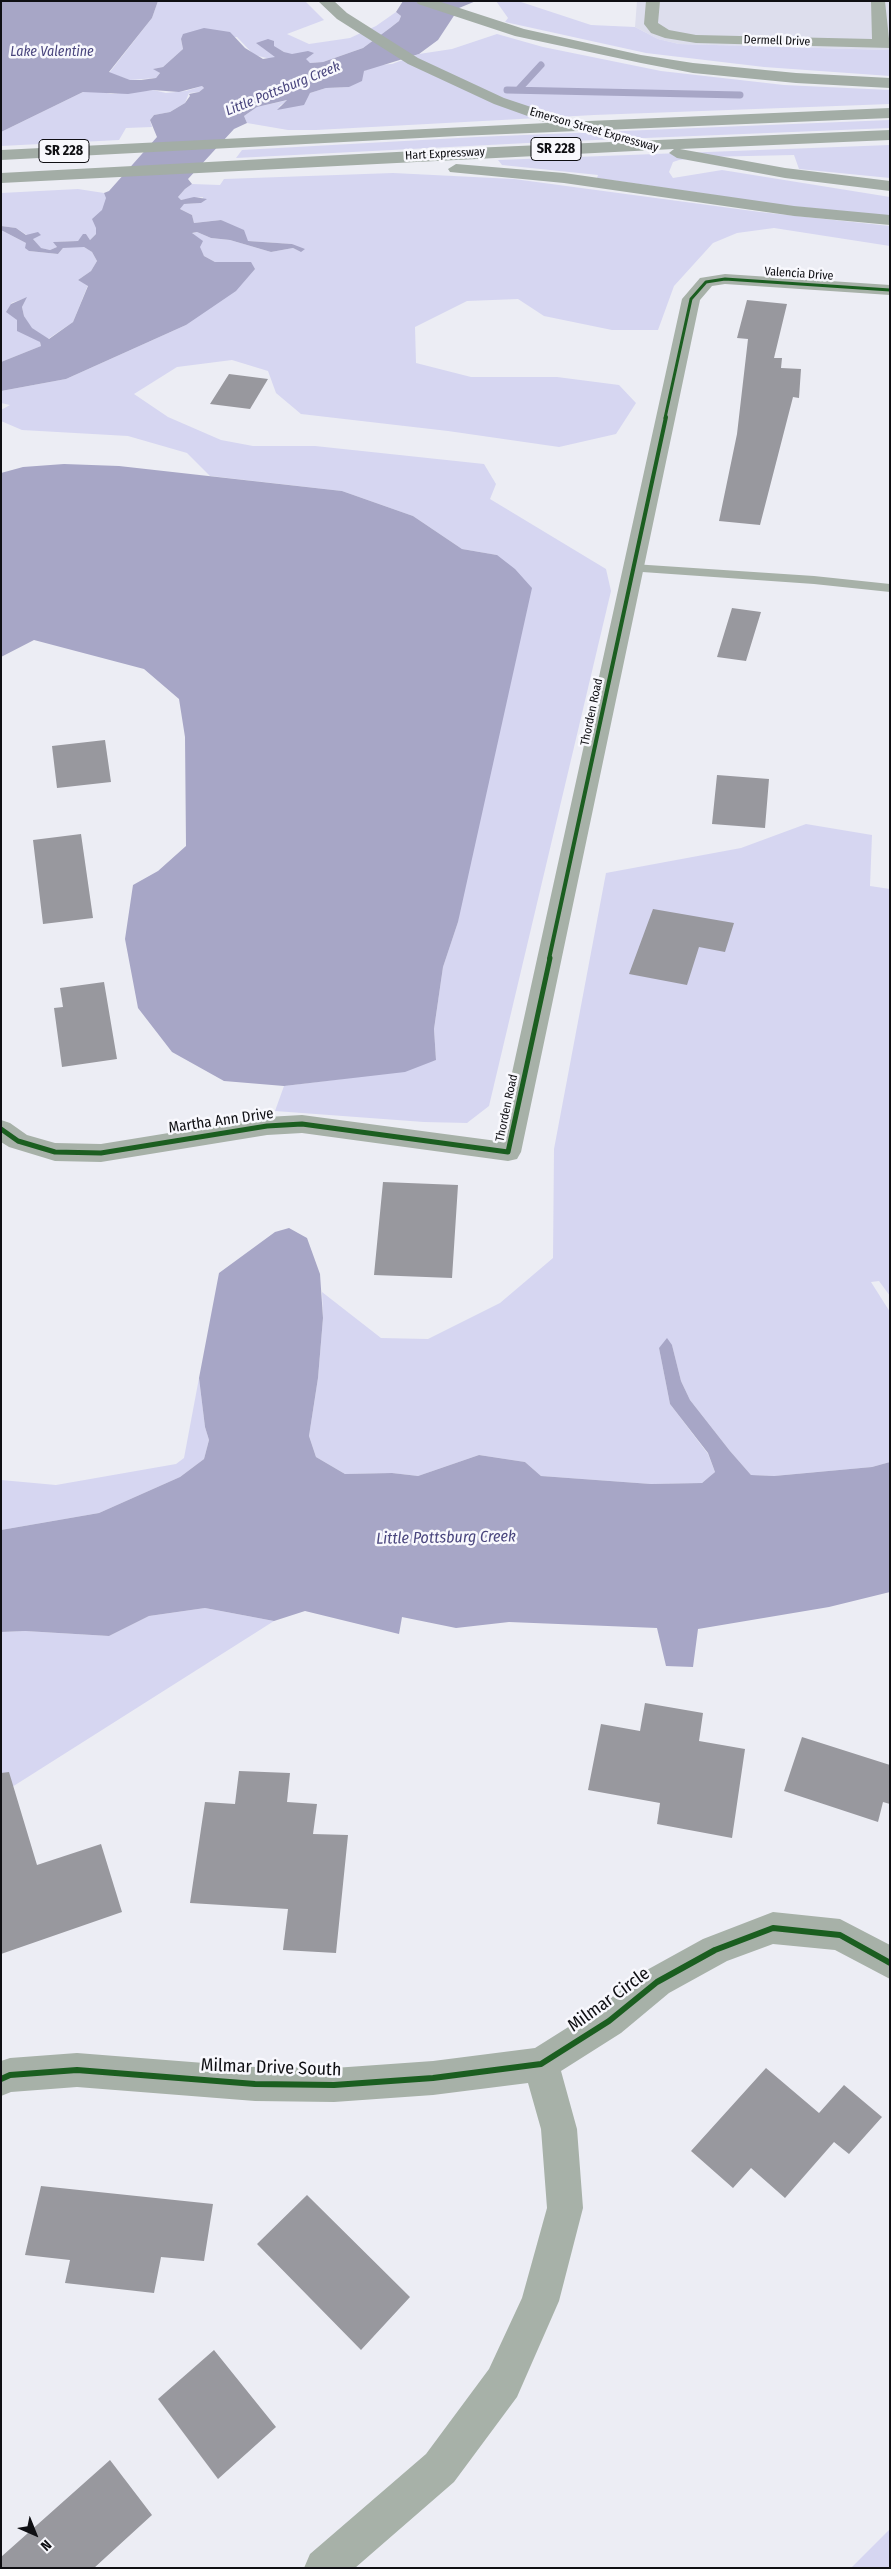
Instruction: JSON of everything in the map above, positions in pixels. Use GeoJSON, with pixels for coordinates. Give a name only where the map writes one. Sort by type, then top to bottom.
{"type":"FeatureCollection","features":[{"type":"Feature","properties":{"kind":"highway","name":"Emerson Street Expressway"},"geometry":{"type":"LineString","coordinates":[[325,1],[342,16],[413,61],[499,101],[603,135],[740,166],[890,186]]}},
{"type":"Feature","properties":{"kind":"highway"},"geometry":{"type":"LineString","coordinates":[[424,1],[490,24],[576,47],[693,68],[796,78],[890,83]]}},
{"type":"Feature","properties":{"kind":"highway","name":"Hart Expressway"},"geometry":{"type":"LineString","coordinates":[[1,155],[241,142],[890,113]]}},
{"type":"Feature","properties":{"kind":"highway","name":"Hart Expressway"},"geometry":{"type":"LineString","coordinates":[[1,178],[222,165],[890,135]]}},
{"type":"Feature","properties":{"kind":"highway"},"geometry":{"type":"LineString","coordinates":[[222,165],[390,167],[516,173],[794,211],[890,220]]}},
{"type":"Feature","properties":{"kind":"street","name":"Dermell Drive"},"geometry":{"type":"LineString","coordinates":[[653,1],[651,24],[656,30],[665,34],[696,39],[885,44]]}},
{"type":"Feature","properties":{"kind":"street"},"geometry":{"type":"LineString","coordinates":[[878,1],[885,44]]}},
{"type":"Feature","properties":{"kind":"street","name":"Valencia Drive"},"geometry":{"type":"LineString","coordinates":[[706,282],[725,279],[890,290]]}},
{"type":"Feature","properties":{"kind":"street","name":"Thorden Road"},"geometry":{"type":"LineString","coordinates":[[508,1152],[691,299],[706,282]]}},
{"type":"Feature","properties":{"kind":"street","name":"Martha Ann Drive"},"geometry":{"type":"LineString","coordinates":[[1,1129],[18,1142],[56,1152],[101,1153],[266,1126],[302,1124],[508,1152]]}},
{"type":"Feature","properties":{"kind":"street","name":"Milmar Circle"},"geometry":{"type":"LineString","coordinates":[[541,2064],[609,2021],[657,1982],[715,1950],[773,1928],[840,1935],[890,1963]]}},
{"type":"Feature","properties":{"kind":"street"},"geometry":{"type":"LineString","coordinates":[[324,2568],[440,2468],[503,2383],[540,2301],[565,2208],[559,2129],[541,2064]]}},
{"type":"Feature","properties":{"kind":"street","name":"Milmar Drive South"},"geometry":{"type":"LineString","coordinates":[[1,2079],[10,2075],[77,2070],[255,2084],[334,2085],[432,2078],[541,2064]]}},
{"type":"Feature","properties":{"kind":"lane"},"geometry":{"type":"LineString","coordinates":[[633,568],[814,580],[890,588]]}},
{"type":"Feature","properties":{"kind":"shaded area"},"geometry":{"type":"Polygon","coordinates":[[[158,1],[305,1],[324,20],[287,34],[309,44],[350,38],[376,26],[396,12],[401,16],[399,21],[363,48],[323,62],[310,63],[284,52],[274,47],[274,41],[262,47],[276,57],[271,59],[254,55],[237,37],[181,39],[183,49],[163,67],[154,69],[160,73],[156,78],[130,80],[109,73],[152,18],[158,1]]]}},
{"type":"Feature","properties":{"kind":"shaded area"},"geometry":{"type":"Polygon","coordinates":[[[496,1],[518,1],[591,25],[635,27],[658,39],[679,44],[890,50],[890,76],[764,67],[646,53],[505,22],[508,18],[496,1]]]}},
{"type":"Feature","properties":{"kind":"shaded area"},"geometry":{"type":"Polygon","coordinates":[[[637,1],[890,1],[890,50],[679,44],[658,39],[635,27],[637,1]]]}},
{"type":"Feature","properties":{"kind":"shaded area"},"geometry":{"type":"Polygon","coordinates":[[[497,34],[543,47],[661,71],[784,85],[890,90],[890,104],[594,115],[316,130],[288,130],[247,123],[244,116],[257,107],[288,100],[278,107],[306,99],[310,93],[326,88],[349,87],[364,71],[378,65],[392,64],[419,54],[452,49],[497,34]]]}},
{"type":"Feature","properties":{"kind":"shaded area"},"geometry":{"type":"Polygon","coordinates":[[[202,86],[204,88],[199,92],[189,93],[185,103],[170,112],[154,115],[150,120],[152,127],[126,128],[119,140],[1,146],[1,132],[83,92],[98,91],[111,94],[153,90],[166,93],[186,91],[202,86]]]}},
{"type":"Feature","properties":{"kind":"shaded area"},"geometry":{"type":"Polygon","coordinates":[[[890,120],[890,128],[547,142],[236,158],[242,150],[476,137],[890,120]]]}},
{"type":"Feature","properties":{"kind":"shaded area"},"geometry":{"type":"Polygon","coordinates":[[[890,145],[890,178],[799,169],[794,155],[703,157],[679,160],[673,162],[669,172],[673,178],[722,170],[890,197],[890,216],[781,205],[597,178],[598,175],[502,165],[498,160],[890,145]]]}},
{"type":"Feature","properties":{"kind":"shaded area"},"geometry":{"type":"Polygon","coordinates":[[[393,173],[514,179],[760,212],[890,226],[890,246],[774,228],[737,233],[713,243],[674,286],[658,330],[612,330],[544,316],[518,299],[467,301],[415,327],[416,363],[471,377],[557,377],[619,385],[636,403],[616,434],[559,447],[448,431],[301,414],[276,393],[268,371],[232,360],[177,367],[134,394],[168,417],[221,440],[253,446],[315,446],[484,464],[496,484],[490,499],[606,569],[611,591],[489,1106],[467,1123],[424,1122],[275,1111],[284,1086],[341,1079],[436,1060],[434,1029],[443,967],[458,922],[497,555],[462,549],[413,516],[342,491],[210,476],[187,453],[128,436],[22,430],[1,421],[1,410],[10,405],[1,403],[1,391],[66,379],[186,325],[251,262],[215,262],[204,256],[191,234],[197,232],[211,238],[230,240],[271,252],[293,248],[301,252],[292,244],[248,241],[221,220],[194,223],[192,215],[180,209],[183,204],[201,203],[203,197],[180,200],[178,197],[192,184],[220,185],[224,179],[393,173]]]}},
{"type":"Feature","properties":{"kind":"shaded area"},"geometry":{"type":"Polygon","coordinates":[[[78,189],[104,193],[107,198],[96,234],[90,240],[86,234],[78,241],[54,242],[57,247],[50,250],[40,248],[33,239],[16,228],[1,226],[1,193],[78,189]]]}},
{"type":"Feature","properties":{"kind":"shaded area"},"geometry":{"type":"Polygon","coordinates":[[[1,230],[26,243],[29,251],[58,254],[63,248],[84,247],[92,252],[97,261],[91,271],[78,280],[88,285],[73,322],[48,339],[31,328],[24,316],[22,307],[26,298],[11,303],[18,320],[40,342],[41,346],[1,362],[1,230]]]}},
{"type":"Feature","properties":{"kind":"shaded area"},"geometry":{"type":"Polygon","coordinates":[[[806,824],[872,835],[870,886],[890,889],[890,1296],[879,1281],[871,1282],[890,1312],[890,1462],[872,1467],[774,1476],[751,1475],[690,1400],[681,1381],[672,1345],[659,1348],[670,1404],[708,1454],[715,1472],[702,1483],[651,1484],[541,1476],[525,1462],[479,1455],[418,1476],[392,1473],[345,1474],[316,1457],[309,1436],[318,1378],[323,1318],[322,1292],[381,1338],[428,1339],[500,1303],[553,1258],[554,1149],[606,873],[741,848],[806,824]]]}},
{"type":"Feature","properties":{"kind":"shaded area"},"geometry":{"type":"Polygon","coordinates":[[[199,1378],[205,1427],[209,1440],[204,1459],[180,1477],[99,1513],[1,1530],[1,1480],[56,1485],[176,1464],[184,1458],[199,1378]]]}},
{"type":"Feature","properties":{"kind":"shaded area"},"geometry":{"type":"Polygon","coordinates":[[[205,1608],[274,1621],[1,1794],[1,1632],[25,1631],[109,1636],[149,1616],[205,1608]]]}},
{"type":"Feature","properties":{"kind":"shaded area"},"geometry":{"type":"Polygon","coordinates":[[[890,2529],[890,2568],[851,2568],[890,2529]]]}},
{"type":"Feature","properties":{"kind":"water"},"geometry":{"type":"Polygon","coordinates":[[[1,1],[158,1],[152,18],[109,72],[130,80],[141,80],[156,78],[160,73],[153,69],[163,67],[183,49],[181,39],[183,34],[204,28],[230,32],[245,48],[263,59],[275,57],[256,43],[268,39],[274,41],[274,46],[284,52],[292,54],[308,51],[314,53],[306,59],[310,63],[323,62],[363,48],[390,28],[399,21],[401,16],[396,12],[403,1],[476,1],[459,8],[438,40],[419,54],[364,71],[362,81],[349,87],[326,88],[310,93],[304,105],[277,110],[287,100],[257,107],[244,116],[247,123],[234,129],[188,179],[192,184],[178,197],[181,200],[194,197],[207,199],[201,203],[184,204],[180,209],[192,215],[194,223],[221,220],[244,230],[248,241],[292,244],[305,249],[301,252],[293,248],[271,252],[230,240],[211,238],[197,232],[192,233],[203,241],[200,247],[204,256],[215,262],[251,262],[255,269],[236,291],[186,325],[66,379],[1,391],[1,362],[41,346],[40,342],[17,331],[17,320],[6,312],[11,304],[27,297],[22,307],[24,316],[32,328],[49,339],[73,322],[88,286],[78,280],[91,271],[97,261],[92,252],[84,247],[63,248],[58,254],[29,251],[25,248],[26,243],[1,230],[1,226],[16,228],[26,235],[38,232],[41,235],[33,239],[41,248],[50,250],[57,247],[53,242],[78,241],[83,234],[86,234],[90,240],[96,234],[96,228],[92,219],[102,210],[106,198],[104,193],[109,191],[157,137],[150,120],[154,115],[170,112],[185,103],[190,96],[189,94],[199,92],[204,88],[202,86],[179,92],[153,90],[128,94],[83,92],[1,132],[1,1]]]}},
{"type":"Feature","properties":{"kind":"water"},"geometry":{"type":"Polygon","coordinates":[[[64,464],[119,466],[342,491],[413,516],[462,549],[497,555],[515,569],[532,588],[458,922],[443,967],[434,1029],[436,1060],[405,1072],[284,1086],[224,1081],[172,1052],[138,1008],[125,939],[133,885],[158,871],[186,846],[185,737],[179,699],[144,669],[34,640],[1,657],[1,473],[23,467],[64,464]]]}},
{"type":"Feature","properties":{"kind":"water","name":"Little Pottsburg Creek"},"geometry":{"type":"Polygon","coordinates":[[[289,1228],[307,1238],[320,1274],[323,1318],[318,1378],[309,1436],[316,1457],[345,1474],[392,1473],[418,1476],[479,1455],[525,1462],[541,1476],[651,1484],[702,1483],[715,1472],[708,1453],[670,1404],[659,1348],[667,1338],[672,1345],[681,1381],[690,1400],[751,1475],[774,1476],[872,1467],[890,1462],[890,1592],[829,1607],[698,1629],[693,1667],[666,1666],[657,1628],[509,1622],[456,1628],[402,1617],[399,1634],[305,1611],[274,1621],[205,1608],[149,1616],[109,1636],[25,1631],[1,1632],[1,1530],[99,1513],[180,1477],[204,1459],[209,1440],[205,1427],[199,1378],[219,1273],[275,1232],[289,1228]]]}},
{"type":"Feature","properties":{"kind":"building"},"geometry":{"type":"Polygon","coordinates":[[[747,300],[787,304],[774,358],[782,358],[781,368],[801,369],[799,398],[793,397],[760,525],[719,521],[737,434],[748,339],[737,338],[747,300]]]}},
{"type":"Feature","properties":{"kind":"building"},"geometry":{"type":"Polygon","coordinates":[[[229,374],[268,379],[250,409],[210,404],[229,374]]]}},
{"type":"Feature","properties":{"kind":"building"},"geometry":{"type":"Polygon","coordinates":[[[732,608],[761,612],[746,661],[717,657],[732,608]]]}},
{"type":"Feature","properties":{"kind":"building"},"geometry":{"type":"Polygon","coordinates":[[[105,740],[111,782],[57,788],[52,746],[105,740]]]}},
{"type":"Feature","properties":{"kind":"building"},"geometry":{"type":"Polygon","coordinates":[[[717,775],[769,779],[765,828],[712,824],[717,775]]]}},
{"type":"Feature","properties":{"kind":"building"},"geometry":{"type":"Polygon","coordinates":[[[81,834],[93,918],[43,924],[33,840],[81,834]]]}},
{"type":"Feature","properties":{"kind":"building"},"geometry":{"type":"Polygon","coordinates":[[[653,909],[734,923],[725,952],[699,947],[687,985],[629,974],[653,909]]]}},
{"type":"Feature","properties":{"kind":"building"},"geometry":{"type":"Polygon","coordinates":[[[104,982],[117,1059],[62,1067],[54,1008],[63,1007],[60,988],[104,982]]]}},
{"type":"Feature","properties":{"kind":"building"},"geometry":{"type":"Polygon","coordinates":[[[383,1182],[458,1185],[452,1278],[374,1275],[383,1182]]]}},
{"type":"Feature","properties":{"kind":"building"},"geometry":{"type":"Polygon","coordinates":[[[645,1703],[703,1713],[699,1741],[745,1749],[732,1838],[657,1824],[660,1803],[588,1790],[601,1724],[640,1731],[645,1703]]]}},
{"type":"Feature","properties":{"kind":"building"},"geometry":{"type":"Polygon","coordinates":[[[802,1737],[890,1765],[890,1804],[883,1802],[878,1822],[784,1791],[802,1737]]]}},
{"type":"Feature","properties":{"kind":"building"},"geometry":{"type":"Polygon","coordinates":[[[239,1771],[290,1773],[287,1802],[317,1804],[313,1834],[348,1835],[336,1953],[283,1950],[288,1909],[190,1903],[205,1802],[235,1804],[239,1771]]]}},
{"type":"Feature","properties":{"kind":"building"},"geometry":{"type":"Polygon","coordinates":[[[9,1772],[37,1865],[101,1844],[122,1912],[1,1954],[1,1773],[9,1772]]]}},
{"type":"Feature","properties":{"kind":"building"},"geometry":{"type":"Polygon","coordinates":[[[766,2068],[819,2113],[844,2085],[882,2117],[849,2154],[834,2142],[785,2198],[751,2168],[733,2188],[691,2151],[766,2068]]]}},
{"type":"Feature","properties":{"kind":"building"},"geometry":{"type":"Polygon","coordinates":[[[41,2186],[213,2204],[204,2261],[161,2257],[154,2293],[65,2283],[70,2260],[25,2255],[41,2186]]]}},
{"type":"Feature","properties":{"kind":"building"},"geometry":{"type":"Polygon","coordinates":[[[307,2195],[410,2297],[361,2350],[257,2244],[307,2195]]]}},
{"type":"Feature","properties":{"kind":"building"},"geometry":{"type":"Polygon","coordinates":[[[214,2350],[276,2427],[218,2479],[158,2399],[214,2350]]]}},
{"type":"Feature","properties":{"kind":"building"},"geometry":{"type":"Polygon","coordinates":[[[110,2460],[152,2515],[94,2568],[1,2568],[1,2557],[110,2460]]]}},
{"type":"Feature","properties":{"kind":"waterway"},"geometry":{"type":"LineString","coordinates":[[518,90],[541,65]]}},
{"type":"Feature","properties":{"kind":"waterway"},"geometry":{"type":"LineString","coordinates":[[507,90],[740,95]]}},
{"type":"Feature","properties":{"kind":"cycle path"},"geometry":{"type":"LineString","coordinates":[[1,1129],[18,1141],[55,1152],[101,1153],[267,1126],[302,1124],[508,1152],[691,299],[706,282],[725,279],[890,290]]}},
{"type":"Feature","properties":{"kind":"cycle path"},"geometry":{"type":"LineString","coordinates":[[1,2079],[10,2075],[77,2070],[255,2084],[334,2085],[433,2078],[541,2064],[609,2021],[657,1982],[715,1950],[773,1928],[840,1935],[890,1963]]}},
{"type":"Feature","properties":{"kind":"water label","name":"Lake Valentine"},"geometry":{"type":"Point","coordinates":[52,52]}}]}
